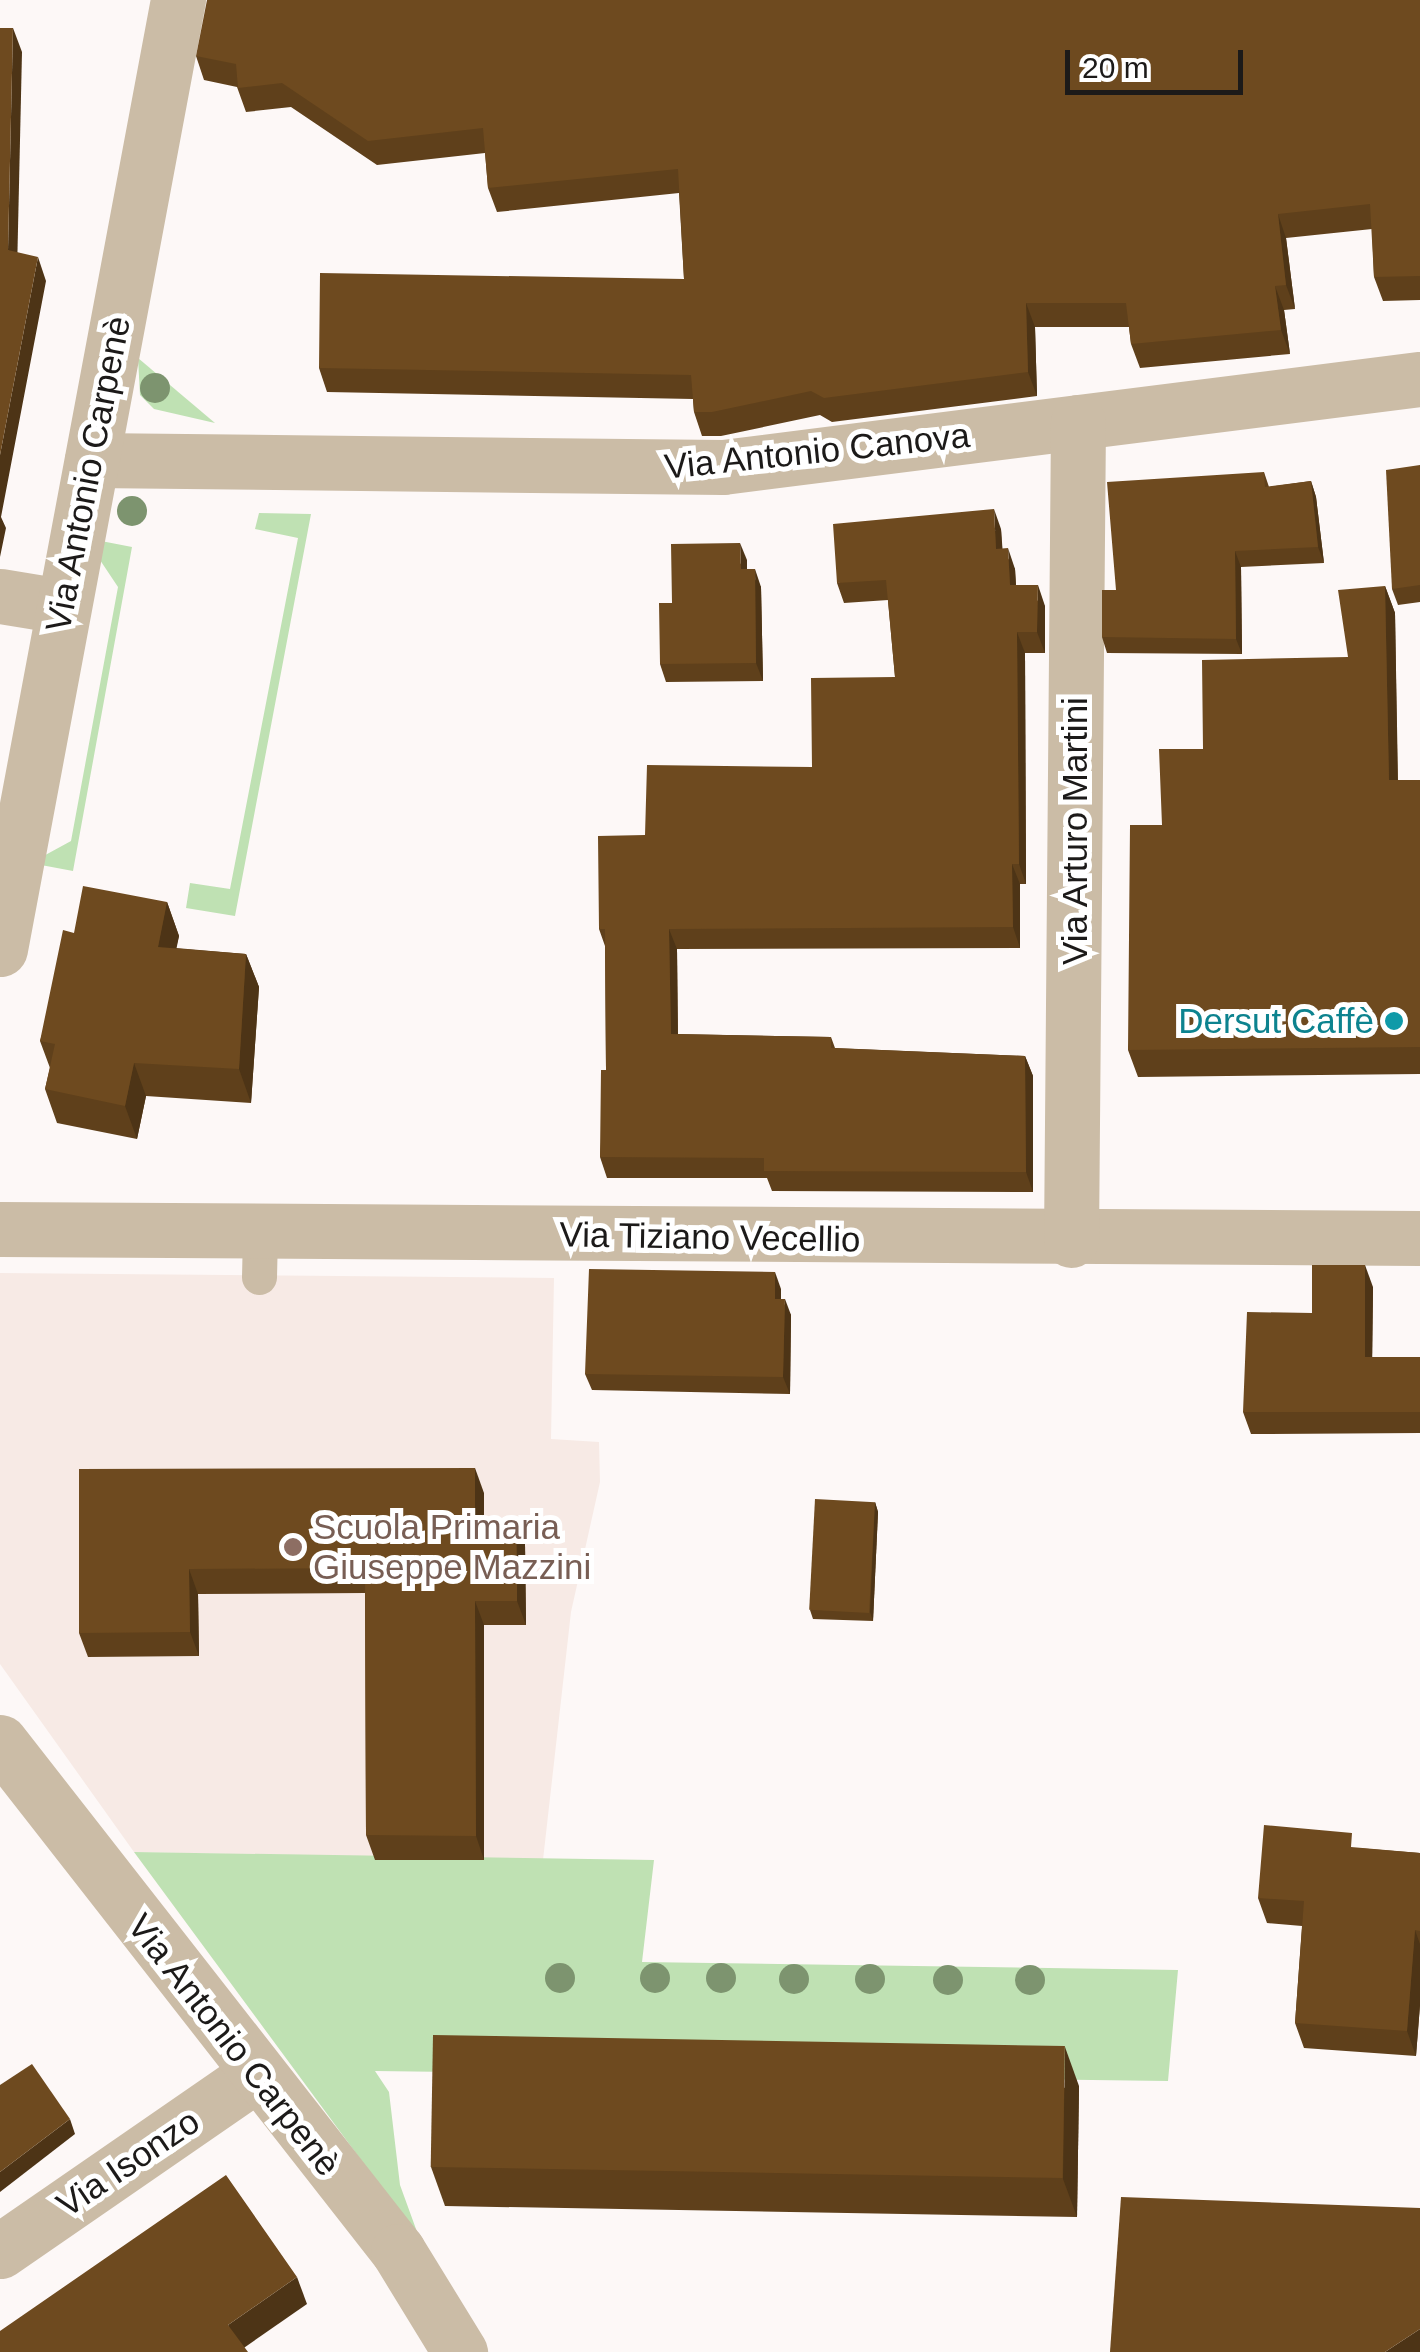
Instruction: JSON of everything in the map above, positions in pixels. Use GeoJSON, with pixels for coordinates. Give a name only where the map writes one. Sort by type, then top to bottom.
{"type":"FeatureCollection","features":[{"type":"Feature","properties":{"kind":"street","name":"Via Antonio Carpenè"},"geometry":{"type":"LineString","coordinates":[[3,921],[178,0]]}},
{"type":"Feature","properties":{"kind":"street","name":"Via Antonio Canova"},"geometry":{"type":"LineString","coordinates":[[92,460],[723,466],[1420,379]]}},
{"type":"Feature","properties":{"kind":"street","name":"Via Arturo Martini"},"geometry":{"type":"LineString","coordinates":[[1071,1240],[1078,422]]}},
{"type":"Feature","properties":{"kind":"street"},"geometry":{"type":"LineString","coordinates":[[0,596],[62,606]]}},
{"type":"Feature","properties":{"kind":"street","name":"Via Tiziano Vecellio"},"geometry":{"type":"LineString","coordinates":[[0,1229],[259,1255],[1071,1240],[1420,1238]]}},
{"type":"Feature","properties":{"kind":"street","name":"Via Antonio Carpenè"},"geometry":{"type":"LineString","coordinates":[[9,1771],[398,2251],[460,2352]]}},
{"type":"Feature","properties":{"kind":"street","name":"Via Isonzo"},"geometry":{"type":"LineString","coordinates":[[0,2251],[255,2075]]}},
{"type":"Feature","properties":{"kind":"shaded area","name":"Scuola Primaria Giuseppe Mazzini"},"geometry":{"type":"Polygon","coordinates":[[[0,1273],[554,1278],[551,1439],[599,1442],[600,1482],[571,1612],[543,1860],[134,1852],[0,1664],[0,1273]]]}},
{"type":"Feature","properties":{"kind":"green space"},"geometry":{"type":"Polygon","coordinates":[[[138,358],[215,423],[154,409],[140,395],[138,358]]]}},
{"type":"Feature","properties":{"kind":"green space"},"geometry":{"type":"Polygon","coordinates":[[[259,513],[311,514],[235,916],[186,908],[190,883],[230,889],[298,538],[255,529],[259,513]]]}},
{"type":"Feature","properties":{"kind":"green space"},"geometry":{"type":"Polygon","coordinates":[[[96,540],[132,547],[73,871],[41,865],[38,859],[71,841],[118,587],[94,551],[96,540]]]}},
{"type":"Feature","properties":{"kind":"green space"},"geometry":{"type":"Polygon","coordinates":[[[134,1852],[654,1860],[642,1962],[1178,1970],[1168,2081],[375,2071],[389,2092],[400,2185],[420,2240],[134,1852]]]}},
{"type":"Feature","properties":{"kind":"building"},"geometry":{"type":"Polygon","coordinates":[[[207,0],[1420,0],[1420,276],[1374,277],[1370,204],[1278,214],[1286,285],[1275,286],[1281,330],[1131,344],[1126,303],[1026,303],[1028,372],[824,398],[811,391],[712,412],[694,412],[691,375],[319,368],[320,273],[684,279],[678,169],[488,188],[483,128],[368,141],[282,83],[238,88],[236,64],[196,56],[207,0]]]}},
{"type":"Feature","properties":{"kind":"building"},"geometry":{"type":"Polygon","coordinates":[[[0,28],[13,28],[8,250],[38,257],[0,455],[0,28]]]}},
{"type":"Feature","properties":{"kind":"building"},"geometry":{"type":"Polygon","coordinates":[[[1420,465],[1420,585],[1392,589],[1386,470],[1420,465]]]}},
{"type":"Feature","properties":{"kind":"building"},"geometry":{"type":"Polygon","coordinates":[[[1264,472],[1265,487],[1311,481],[1318,547],[1235,551],[1236,639],[1102,637],[1102,590],[1116,590],[1107,482],[1264,472]]]}},
{"type":"Feature","properties":{"kind":"building"},"geometry":{"type":"Polygon","coordinates":[[[994,509],[996,549],[1008,548],[1010,585],[1038,585],[1037,632],[1017,632],[1019,864],[1012,864],[1013,927],[669,929],[671,1034],[831,1037],[831,1048],[1025,1056],[1026,1172],[764,1171],[764,1158],[600,1157],[601,1070],[606,1070],[605,929],[599,929],[598,836],[645,835],[647,765],[812,767],[811,678],[895,677],[886,580],[837,583],[833,524],[994,509]]]}},
{"type":"Feature","properties":{"kind":"building"},"geometry":{"type":"Polygon","coordinates":[[[740,543],[741,569],[755,569],[756,663],[660,664],[659,603],[672,603],[671,544],[740,543]]]}},
{"type":"Feature","properties":{"kind":"building"},"geometry":{"type":"Polygon","coordinates":[[[1385,586],[1389,780],[1420,780],[1420,1047],[1128,1050],[1130,825],[1162,825],[1159,749],[1203,749],[1202,660],[1348,657],[1338,590],[1385,586]]]}},
{"type":"Feature","properties":{"kind":"building"},"geometry":{"type":"Polygon","coordinates":[[[83,886],[167,902],[158,947],[246,954],[239,1069],[134,1063],[125,1106],[45,1089],[55,1044],[40,1041],[63,930],[74,933],[83,886]]]}},
{"type":"Feature","properties":{"kind":"building"},"geometry":{"type":"Polygon","coordinates":[[[1312,1265],[1365,1265],[1365,1357],[1420,1357],[1420,1412],[1243,1412],[1247,1312],[1312,1313],[1312,1265]]]}},
{"type":"Feature","properties":{"kind":"building"},"geometry":{"type":"Polygon","coordinates":[[[589,1269],[775,1272],[775,1299],[785,1299],[783,1377],[585,1374],[589,1269]]]}},
{"type":"Feature","properties":{"kind":"building"},"geometry":{"type":"Polygon","coordinates":[[[475,1468],[475,1520],[516,1519],[517,1566],[517,1601],[475,1601],[476,1836],[366,1835],[365,1568],[189,1569],[190,1632],[79,1633],[79,1469],[475,1468]]]}},
{"type":"Feature","properties":{"kind":"building"},"geometry":{"type":"Polygon","coordinates":[[[815,1499],[875,1502],[869,1613],[809,1610],[815,1499]]]}},
{"type":"Feature","properties":{"kind":"building"},"geometry":{"type":"Polygon","coordinates":[[[1264,1825],[1352,1833],[1351,1847],[1420,1853],[1420,1931],[1415,1930],[1407,2031],[1295,2023],[1304,1901],[1258,1898],[1264,1825]]]}},
{"type":"Feature","properties":{"kind":"building"},"geometry":{"type":"Polygon","coordinates":[[[433,2035],[1065,2046],[1063,2178],[431,2167],[433,2035]]]}},
{"type":"Feature","properties":{"kind":"building"},"geometry":{"type":"Polygon","coordinates":[[[32,2064],[70,2119],[0,2172],[0,2085],[32,2064]]]}},
{"type":"Feature","properties":{"kind":"building"},"geometry":{"type":"Polygon","coordinates":[[[226,2175],[297,2277],[228,2325],[248,2352],[0,2352],[0,2331],[226,2175]]]}},
{"type":"Feature","properties":{"kind":"building"},"geometry":{"type":"Polygon","coordinates":[[[1121,2197],[1420,2208],[1420,2329],[1385,2352],[1110,2352],[1121,2197]]]}},
{"type":"Feature","properties":{"kind":"place","name":"Dersut Caffè"},"geometry":{"type":"Point","coordinates":[1394,1021]}},
{"type":"Feature","properties":{"kind":"place","name":"Scuola Primaria Giuseppe Mazzini"},"geometry":{"type":"Point","coordinates":[293,1547]}}]}
